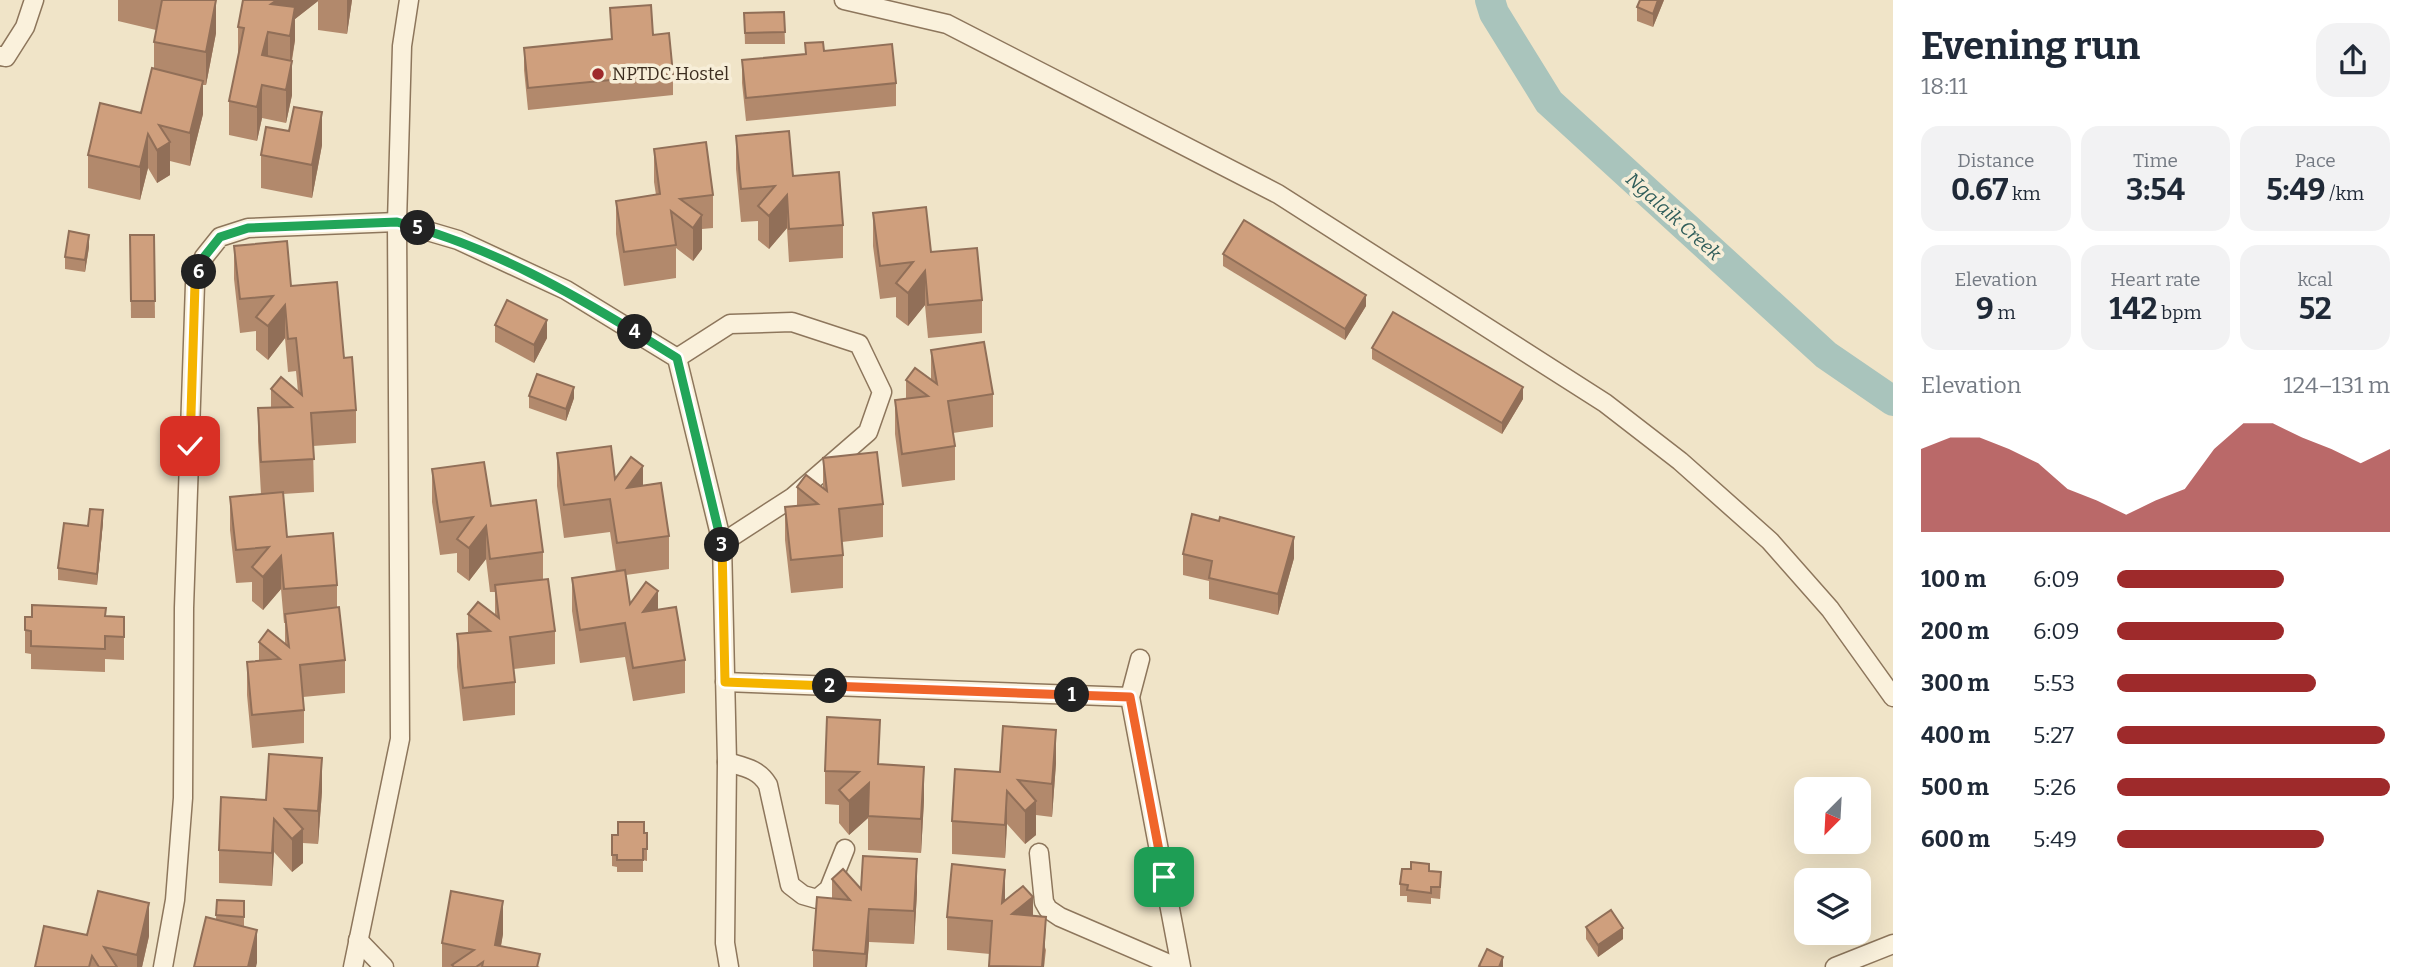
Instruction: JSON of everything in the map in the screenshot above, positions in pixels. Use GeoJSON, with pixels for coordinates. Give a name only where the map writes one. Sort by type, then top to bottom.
{"type":"FeatureCollection","features":[{"type":"Feature","properties":{"kind":"street"},"geometry":{"type":"LineString","coordinates":[[0,56],[6,57],[25,27],[34,0]]}},
{"type":"Feature","properties":{"kind":"street"},"geometry":{"type":"LineString","coordinates":[[353,967],[400,739],[397,222],[402,46],[409,0]]}},
{"type":"Feature","properties":{"kind":"street"},"geometry":{"type":"LineString","coordinates":[[844,0],[947,24],[1278,194],[1605,403],[1680,461],[1770,541],[1830,609],[1893,697]]}},
{"type":"Feature","properties":{"kind":"street"},"geometry":{"type":"LineString","coordinates":[[163,967],[175,900],[183,798],[185,594],[195,284],[204,257],[220,237],[248,228],[397,222],[458,240],[566,290],[677,358],[722,542],[727,762],[725,943],[729,967]]}},
{"type":"Feature","properties":{"kind":"street"},"geometry":{"type":"LineString","coordinates":[[677,358],[730,324],[792,322],[859,344],[882,392],[868,432],[793,497],[722,542]]}},
{"type":"Feature","properties":{"kind":"street"},"geometry":{"type":"LineString","coordinates":[[1140,659],[1130,697],[1181,967]]}},
{"type":"Feature","properties":{"kind":"street"},"geometry":{"type":"LineString","coordinates":[[725,682],[1130,697]]}},
{"type":"Feature","properties":{"kind":"street"},"geometry":{"type":"LineString","coordinates":[[727,762],[755,770],[763,776],[768,785],[790,885],[803,895],[817,899],[829,890],[845,849]]}},
{"type":"Feature","properties":{"kind":"street"},"geometry":{"type":"LineString","coordinates":[[1039,853],[1044,902],[1048,909],[1060,917],[1176,967]]}},
{"type":"Feature","properties":{"kind":"street"},"geometry":{"type":"LineString","coordinates":[[358,940],[384,967]]}},
{"type":"Feature","properties":{"kind":"street"},"geometry":{"type":"LineString","coordinates":[[1835,967],[1893,944]]}},
{"type":"Feature","properties":{"kind":"building"},"geometry":{"type":"Polygon","coordinates":[[[162,0],[216,0],[206,52],[154,42],[162,0]]]}},
{"type":"Feature","properties":{"kind":"building"},"geometry":{"type":"Polygon","coordinates":[[[243,0],[277,0],[271,4],[295,7],[290,36],[268,32],[262,55],[292,61],[286,90],[262,85],[257,107],[229,101],[244,28],[238,27],[243,0]]]}},
{"type":"Feature","properties":{"kind":"building"},"geometry":{"type":"Polygon","coordinates":[[[1640,0],[1658,0],[1653,14],[1637,7],[1640,0]]]}},
{"type":"Feature","properties":{"kind":"building"},"geometry":{"type":"Polygon","coordinates":[[[651,5],[653,35],[669,33],[673,74],[528,88],[524,48],[612,39],[610,8],[651,5]]]}},
{"type":"Feature","properties":{"kind":"building"},"geometry":{"type":"Polygon","coordinates":[[[784,12],[785,32],[745,33],[744,13],[784,12]]]}},
{"type":"Feature","properties":{"kind":"building"},"geometry":{"type":"Polygon","coordinates":[[[823,42],[824,51],[892,44],[896,83],[746,98],[742,60],[806,54],[805,43],[823,42]]]}},
{"type":"Feature","properties":{"kind":"building"},"geometry":{"type":"Polygon","coordinates":[[[152,68],[203,81],[190,133],[159,125],[170,142],[157,150],[148,134],[140,167],[88,155],[100,103],[141,113],[152,68]]]}},
{"type":"Feature","properties":{"kind":"building"},"geometry":{"type":"Polygon","coordinates":[[[294,107],[322,112],[312,165],[261,155],[266,127],[289,131],[294,107]]]}},
{"type":"Feature","properties":{"kind":"building"},"geometry":{"type":"Polygon","coordinates":[[[789,131],[793,176],[839,172],[843,225],[789,229],[787,195],[769,216],[758,206],[775,186],[741,189],[736,136],[789,131]]]}},
{"type":"Feature","properties":{"kind":"building"},"geometry":{"type":"Polygon","coordinates":[[[706,142],[713,195],[680,199],[702,215],[693,228],[671,211],[676,245],[624,252],[616,201],[660,194],[654,149],[706,142]]]}},
{"type":"Feature","properties":{"kind":"building"},"geometry":{"type":"Polygon","coordinates":[[[926,207],[931,252],[977,248],[982,300],[928,305],[925,271],[908,293],[896,283],[913,262],[880,266],[873,213],[926,207]]]}},
{"type":"Feature","properties":{"kind":"building"},"geometry":{"type":"Polygon","coordinates":[[[1244,220],[1366,295],[1345,329],[1223,254],[1244,220]]]}},
{"type":"Feature","properties":{"kind":"building"},"geometry":{"type":"Polygon","coordinates":[[[69,231],[89,235],[85,260],[65,257],[69,231]]]}},
{"type":"Feature","properties":{"kind":"building"},"geometry":{"type":"Polygon","coordinates":[[[130,235],[154,235],[155,301],[131,301],[130,235]]]}},
{"type":"Feature","properties":{"kind":"building"},"geometry":{"type":"Polygon","coordinates":[[[287,241],[291,286],[337,282],[344,358],[352,357],[356,410],[311,413],[314,459],[261,462],[258,408],[292,407],[271,389],[281,377],[302,395],[296,338],[288,339],[285,305],[268,326],[256,317],[273,296],[240,299],[234,246],[287,241]]]}},
{"type":"Feature","properties":{"kind":"building"},"geometry":{"type":"Polygon","coordinates":[[[507,300],[547,320],[534,345],[495,325],[507,300]]]}},
{"type":"Feature","properties":{"kind":"building"},"geometry":{"type":"Polygon","coordinates":[[[1393,312],[1523,387],[1502,423],[1372,348],[1393,312]]]}},
{"type":"Feature","properties":{"kind":"building"},"geometry":{"type":"Polygon","coordinates":[[[984,342],[993,394],[948,401],[955,446],[902,454],[895,400],[928,396],[906,380],[915,368],[937,384],[931,350],[984,342]]]}},
{"type":"Feature","properties":{"kind":"building"},"geometry":{"type":"Polygon","coordinates":[[[537,374],[574,387],[566,409],[529,396],[537,374]]]}},
{"type":"Feature","properties":{"kind":"building"},"geometry":{"type":"Polygon","coordinates":[[[611,446],[615,479],[631,457],[643,466],[627,488],[661,483],[669,536],[617,543],[610,499],[564,505],[557,453],[611,446]]]}},
{"type":"Feature","properties":{"kind":"building"},"geometry":{"type":"Polygon","coordinates":[[[877,452],[883,504],[839,509],[843,555],[791,560],[785,507],[818,504],[797,487],[806,475],[827,491],[823,458],[877,452]]]}},
{"type":"Feature","properties":{"kind":"building"},"geometry":{"type":"Polygon","coordinates":[[[484,462],[491,506],[536,500],[543,552],[490,559],[486,526],[469,548],[457,539],[473,517],[440,522],[432,469],[484,462]]]}},
{"type":"Feature","properties":{"kind":"building"},"geometry":{"type":"Polygon","coordinates":[[[283,492],[287,537],[333,533],[337,585],[284,589],[281,556],[263,577],[252,567],[269,547],[236,550],[230,497],[283,492]]]}},
{"type":"Feature","properties":{"kind":"building"},"geometry":{"type":"Polygon","coordinates":[[[90,509],[103,510],[97,574],[58,568],[64,523],[88,526],[90,509]]]}},
{"type":"Feature","properties":{"kind":"building"},"geometry":{"type":"Polygon","coordinates":[[[1192,514],[1219,521],[1220,517],[1294,537],[1278,594],[1209,578],[1212,561],[1183,554],[1192,514]]]}},
{"type":"Feature","properties":{"kind":"building"},"geometry":{"type":"Polygon","coordinates":[[[625,570],[630,604],[646,582],[658,591],[643,612],[676,607],[685,660],[633,668],[625,623],[580,630],[572,578],[625,570]]]}},
{"type":"Feature","properties":{"kind":"building"},"geometry":{"type":"Polygon","coordinates":[[[548,579],[555,631],[510,637],[515,682],[463,688],[457,634],[490,631],[468,614],[478,602],[499,618],[495,585],[548,579]]]}},
{"type":"Feature","properties":{"kind":"building"},"geometry":{"type":"Polygon","coordinates":[[[32,605],[106,608],[105,616],[124,617],[124,637],[105,636],[105,649],[31,646],[31,631],[25,630],[25,617],[32,617],[32,605]]]}},
{"type":"Feature","properties":{"kind":"building"},"geometry":{"type":"Polygon","coordinates":[[[339,607],[345,660],[300,665],[304,710],[252,715],[247,662],[280,659],[259,642],[268,630],[289,647],[285,614],[339,607]]]}},
{"type":"Feature","properties":{"kind":"building"},"geometry":{"type":"Polygon","coordinates":[[[827,717],[880,720],[878,764],[924,767],[921,819],[868,816],[869,783],[849,801],[839,790],[859,772],[825,771],[827,717]]]}},
{"type":"Feature","properties":{"kind":"building"},"geometry":{"type":"Polygon","coordinates":[[[1003,726],[1056,730],[1052,784],[1018,780],[1036,801],[1025,811],[1007,791],[1005,825],[952,821],[955,769],[1000,772],[1003,726]]]}},
{"type":"Feature","properties":{"kind":"building"},"geometry":{"type":"Polygon","coordinates":[[[269,754],[322,758],[318,811],[285,809],[303,829],[292,839],[274,819],[272,853],[219,850],[221,797],[266,800],[269,754]]]}},
{"type":"Feature","properties":{"kind":"building"},"geometry":{"type":"Polygon","coordinates":[[[618,822],[644,822],[647,849],[643,849],[643,860],[617,860],[617,855],[612,855],[612,835],[618,835],[618,822]]]}},
{"type":"Feature","properties":{"kind":"building"},"geometry":{"type":"Polygon","coordinates":[[[863,856],[917,859],[914,911],[869,909],[865,954],[813,950],[817,897],[850,900],[832,879],[843,869],[861,889],[863,856]]]}},
{"type":"Feature","properties":{"kind":"building"},"geometry":{"type":"Polygon","coordinates":[[[1411,862],[1429,864],[1429,871],[1441,872],[1440,887],[1431,887],[1431,893],[1407,890],[1408,885],[1400,884],[1402,869],[1411,869],[1411,862]]]}},
{"type":"Feature","properties":{"kind":"building"},"geometry":{"type":"Polygon","coordinates":[[[952,864],[1005,870],[1002,903],[1023,886],[1033,897],[1012,914],[1046,917],[1042,967],[989,966],[992,921],[947,917],[952,864]]]}},
{"type":"Feature","properties":{"kind":"building"},"geometry":{"type":"Polygon","coordinates":[[[98,891],[149,903],[137,955],[104,947],[117,967],[99,967],[92,956],[89,967],[35,967],[44,926],[87,935],[98,891]]]}},
{"type":"Feature","properties":{"kind":"building"},"geometry":{"type":"Polygon","coordinates":[[[451,891],[503,901],[495,945],[540,954],[537,967],[482,967],[483,962],[476,967],[454,967],[452,965],[474,950],[442,943],[451,891]]]}},
{"type":"Feature","properties":{"kind":"building"},"geometry":{"type":"Polygon","coordinates":[[[217,900],[244,901],[244,917],[216,915],[217,900]]]}},
{"type":"Feature","properties":{"kind":"building"},"geometry":{"type":"Polygon","coordinates":[[[1611,910],[1623,928],[1598,945],[1586,927],[1611,910]]]}},
{"type":"Feature","properties":{"kind":"building"},"geometry":{"type":"Polygon","coordinates":[[[206,917],[257,930],[248,967],[194,967],[206,917]]]}},
{"type":"Feature","properties":{"kind":"building"},"geometry":{"type":"Polygon","coordinates":[[[1487,949],[1503,957],[1499,967],[1479,966],[1487,949]]]}},
{"type":"Feature","properties":{"kind":"waterway","name":"Ngalaik Creek"},"geometry":{"type":"LineString","coordinates":[[1490,0],[1494,13],[1549,102],[1826,355],[1893,401]]}},
{"type":"Feature","properties":{"kind":"place","name":"NPTDC Hostel"},"geometry":{"type":"Point","coordinates":[598,74]}},
{"type":"Feature","properties":{"kind":"route"},"geometry":{"type":"LineString","coordinates":[[190,446],[195,284],[204,257],[220,237],[248,228],[397,222],[458,240],[566,290],[677,358],[722,542],[725,682],[1130,697],[1164,877]]}}]}
